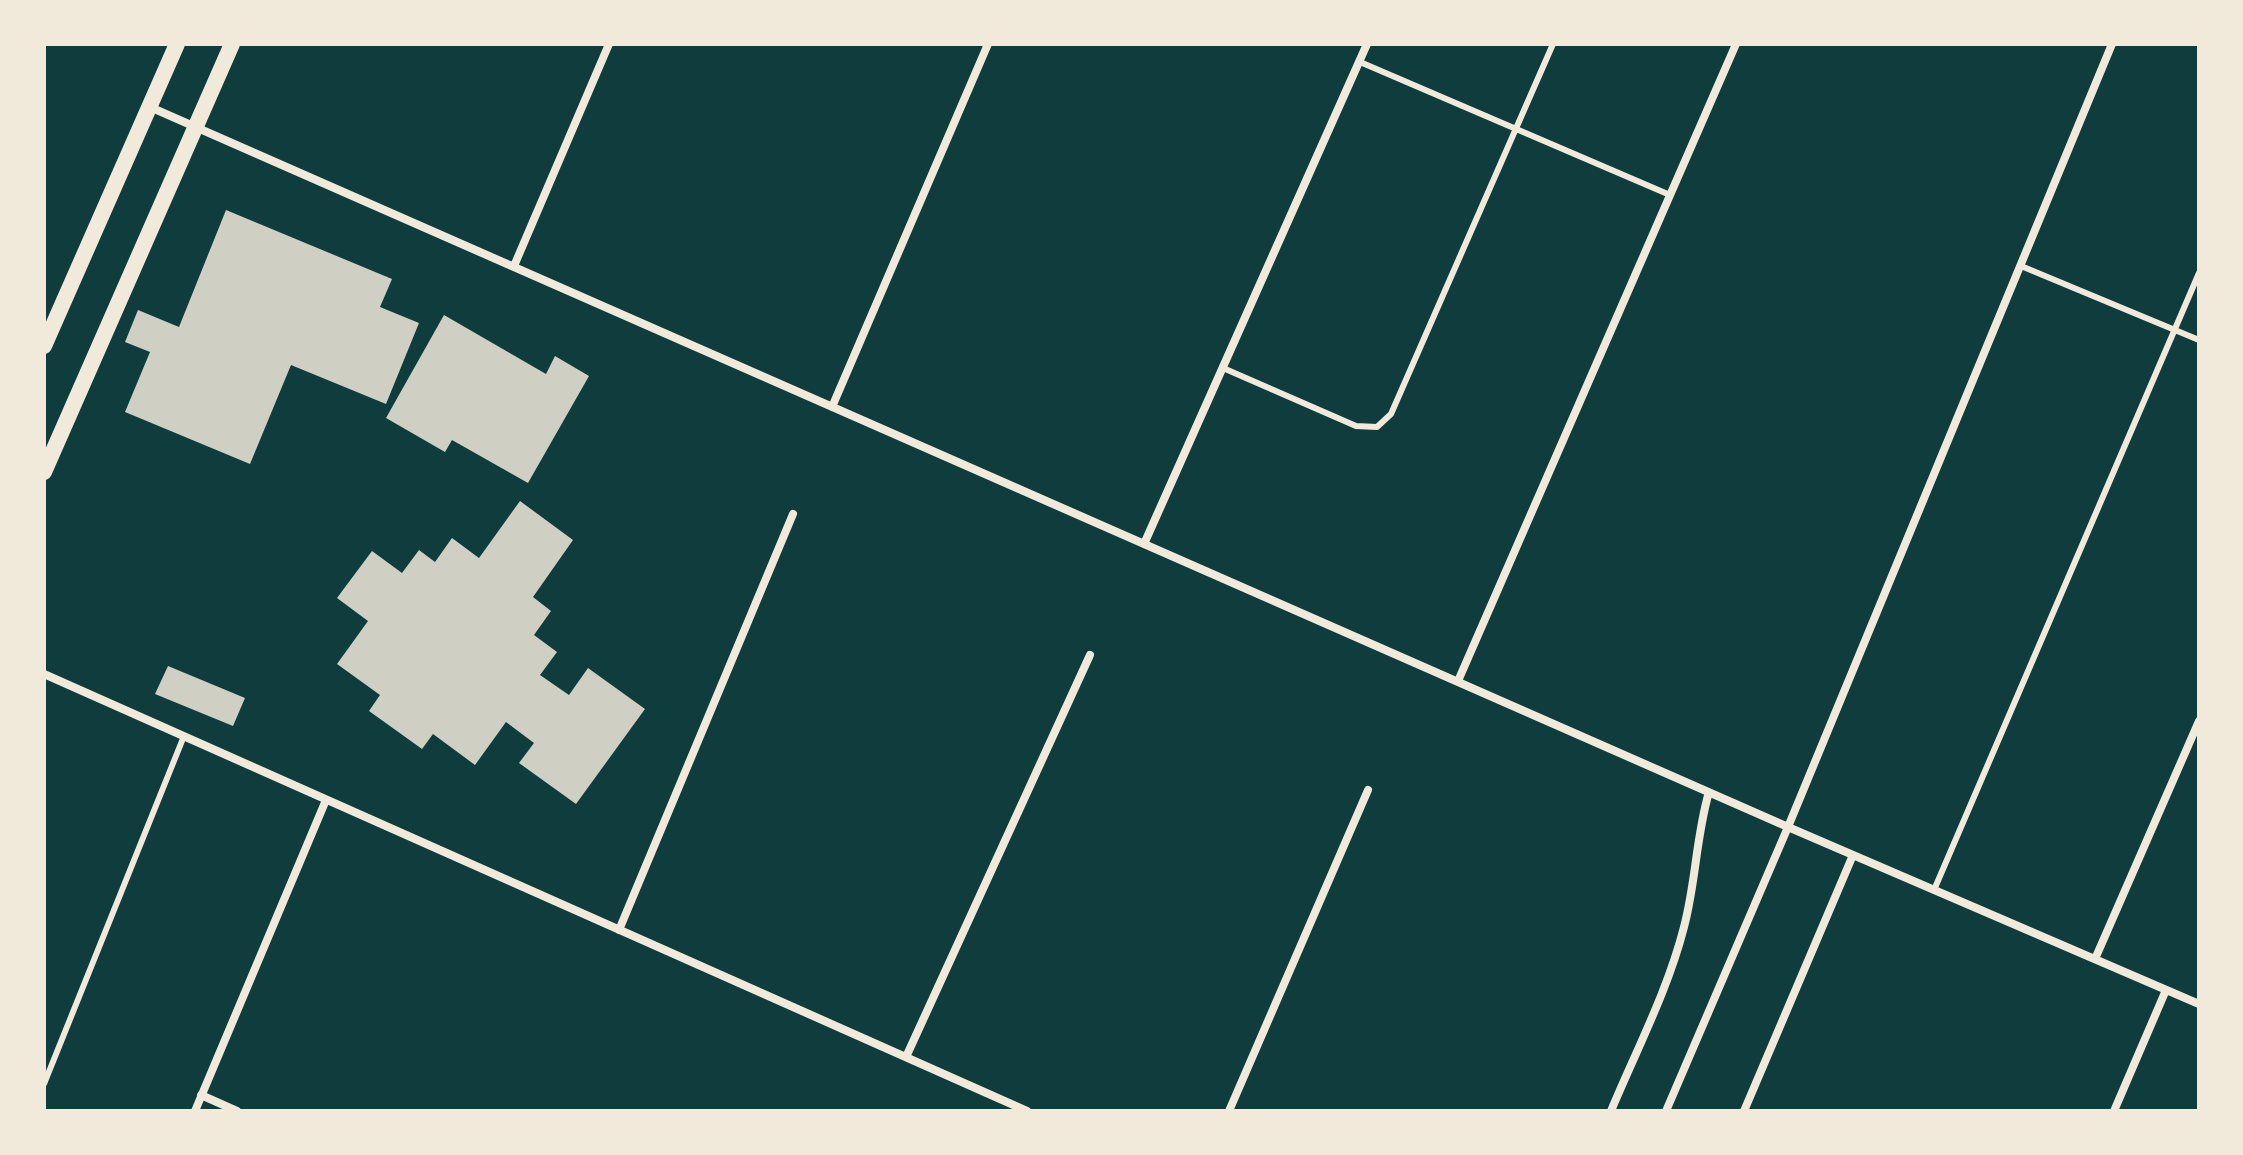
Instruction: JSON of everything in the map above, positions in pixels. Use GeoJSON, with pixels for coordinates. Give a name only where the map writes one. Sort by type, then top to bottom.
{"type":"FeatureCollection","features":[{"type":"Feature","properties":{"kind":"main road"},"geometry":{"type":"LineString","coordinates":[[44,346],[177,44]]}},
{"type":"Feature","properties":{"kind":"main road"},"geometry":{"type":"LineString","coordinates":[[44,472],[232,44]]}},
{"type":"Feature","properties":{"kind":"street"},"geometry":{"type":"LineString","coordinates":[[514,266],[609,44]]}},
{"type":"Feature","properties":{"kind":"street"},"geometry":{"type":"LineString","coordinates":[[832,407],[988,44]]}},
{"type":"Feature","properties":{"kind":"street"},"geometry":{"type":"LineString","coordinates":[[1144,544],[1367,44]]}},
{"type":"Feature","properties":{"kind":"street"},"geometry":{"type":"LineString","coordinates":[[1458,681],[1736,44]]}},
{"type":"Feature","properties":{"kind":"street"},"geometry":{"type":"LineString","coordinates":[[1666,1111],[1788,827],[2112,44]]}},
{"type":"Feature","properties":{"kind":"street"},"geometry":{"type":"LineString","coordinates":[[150,107],[1788,827],[2199,1004]]}},
{"type":"Feature","properties":{"kind":"street"},"geometry":{"type":"LineString","coordinates":[[619,930],[793,514]]}},
{"type":"Feature","properties":{"kind":"street"},"geometry":{"type":"LineString","coordinates":[[906,1057],[1090,655]]}},
{"type":"Feature","properties":{"kind":"street"},"geometry":{"type":"LineString","coordinates":[[44,674],[1027,1111]]}},
{"type":"Feature","properties":{"kind":"street"},"geometry":{"type":"LineString","coordinates":[[2095,959],[2199,721]]}},
{"type":"Feature","properties":{"kind":"street"},"geometry":{"type":"LineString","coordinates":[[1229,1111],[1368,790]]}},
{"type":"Feature","properties":{"kind":"street"},"geometry":{"type":"LineString","coordinates":[[1611,1111],[1676,957],[1709,792]]}},
{"type":"Feature","properties":{"kind":"street"},"geometry":{"type":"LineString","coordinates":[[195,1111],[326,800]]}},
{"type":"Feature","properties":{"kind":"street"},"geometry":{"type":"LineString","coordinates":[[1744,1111],[1853,855]]}},
{"type":"Feature","properties":{"kind":"street"},"geometry":{"type":"LineString","coordinates":[[2114,1111],[2166,990]]}},
{"type":"Feature","properties":{"kind":"street"},"geometry":{"type":"LineString","coordinates":[[201,1095],[237,1111]]}},
{"type":"Feature","properties":{"kind":"lane"},"geometry":{"type":"LineString","coordinates":[[1223,368],[1356,426],[1377,427],[1391,414],[1553,44]]}},
{"type":"Feature","properties":{"kind":"lane"},"geometry":{"type":"LineString","coordinates":[[1360,62],[1670,195]]}},
{"type":"Feature","properties":{"kind":"lane"},"geometry":{"type":"LineString","coordinates":[[2021,266],[2199,340]]}},
{"type":"Feature","properties":{"kind":"lane"},"geometry":{"type":"LineString","coordinates":[[1934,890],[2199,273]]}},
{"type":"Feature","properties":{"kind":"lane"},"geometry":{"type":"LineString","coordinates":[[44,1084],[184,736]]}},
{"type":"Feature","properties":{"kind":"building"},"geometry":{"type":"Polygon","coordinates":[[[226,210],[392,279],[380,307],[419,323],[386,404],[291,365],[250,464],[125,412],[150,352],[125,342],[138,310],[179,327],[226,210]]]}},
{"type":"Feature","properties":{"kind":"building"},"geometry":{"type":"Polygon","coordinates":[[[444,315],[546,374],[555,356],[589,376],[528,483],[452,440],[445,452],[386,418],[444,315]]]}},
{"type":"Feature","properties":{"kind":"building"},"geometry":{"type":"Polygon","coordinates":[[[520,501],[573,540],[533,597],[551,611],[534,635],[557,652],[540,675],[569,695],[588,668],[645,709],[576,804],[519,763],[534,743],[506,722],[475,765],[433,734],[422,749],[369,711],[380,695],[337,664],[368,621],[337,598],[372,551],[402,573],[419,550],[435,562],[452,538],[479,558],[520,501]]]}},
{"type":"Feature","properties":{"kind":"building"},"geometry":{"type":"Polygon","coordinates":[[[168,666],[245,698],[233,726],[155,694],[168,666]]]}}]}
